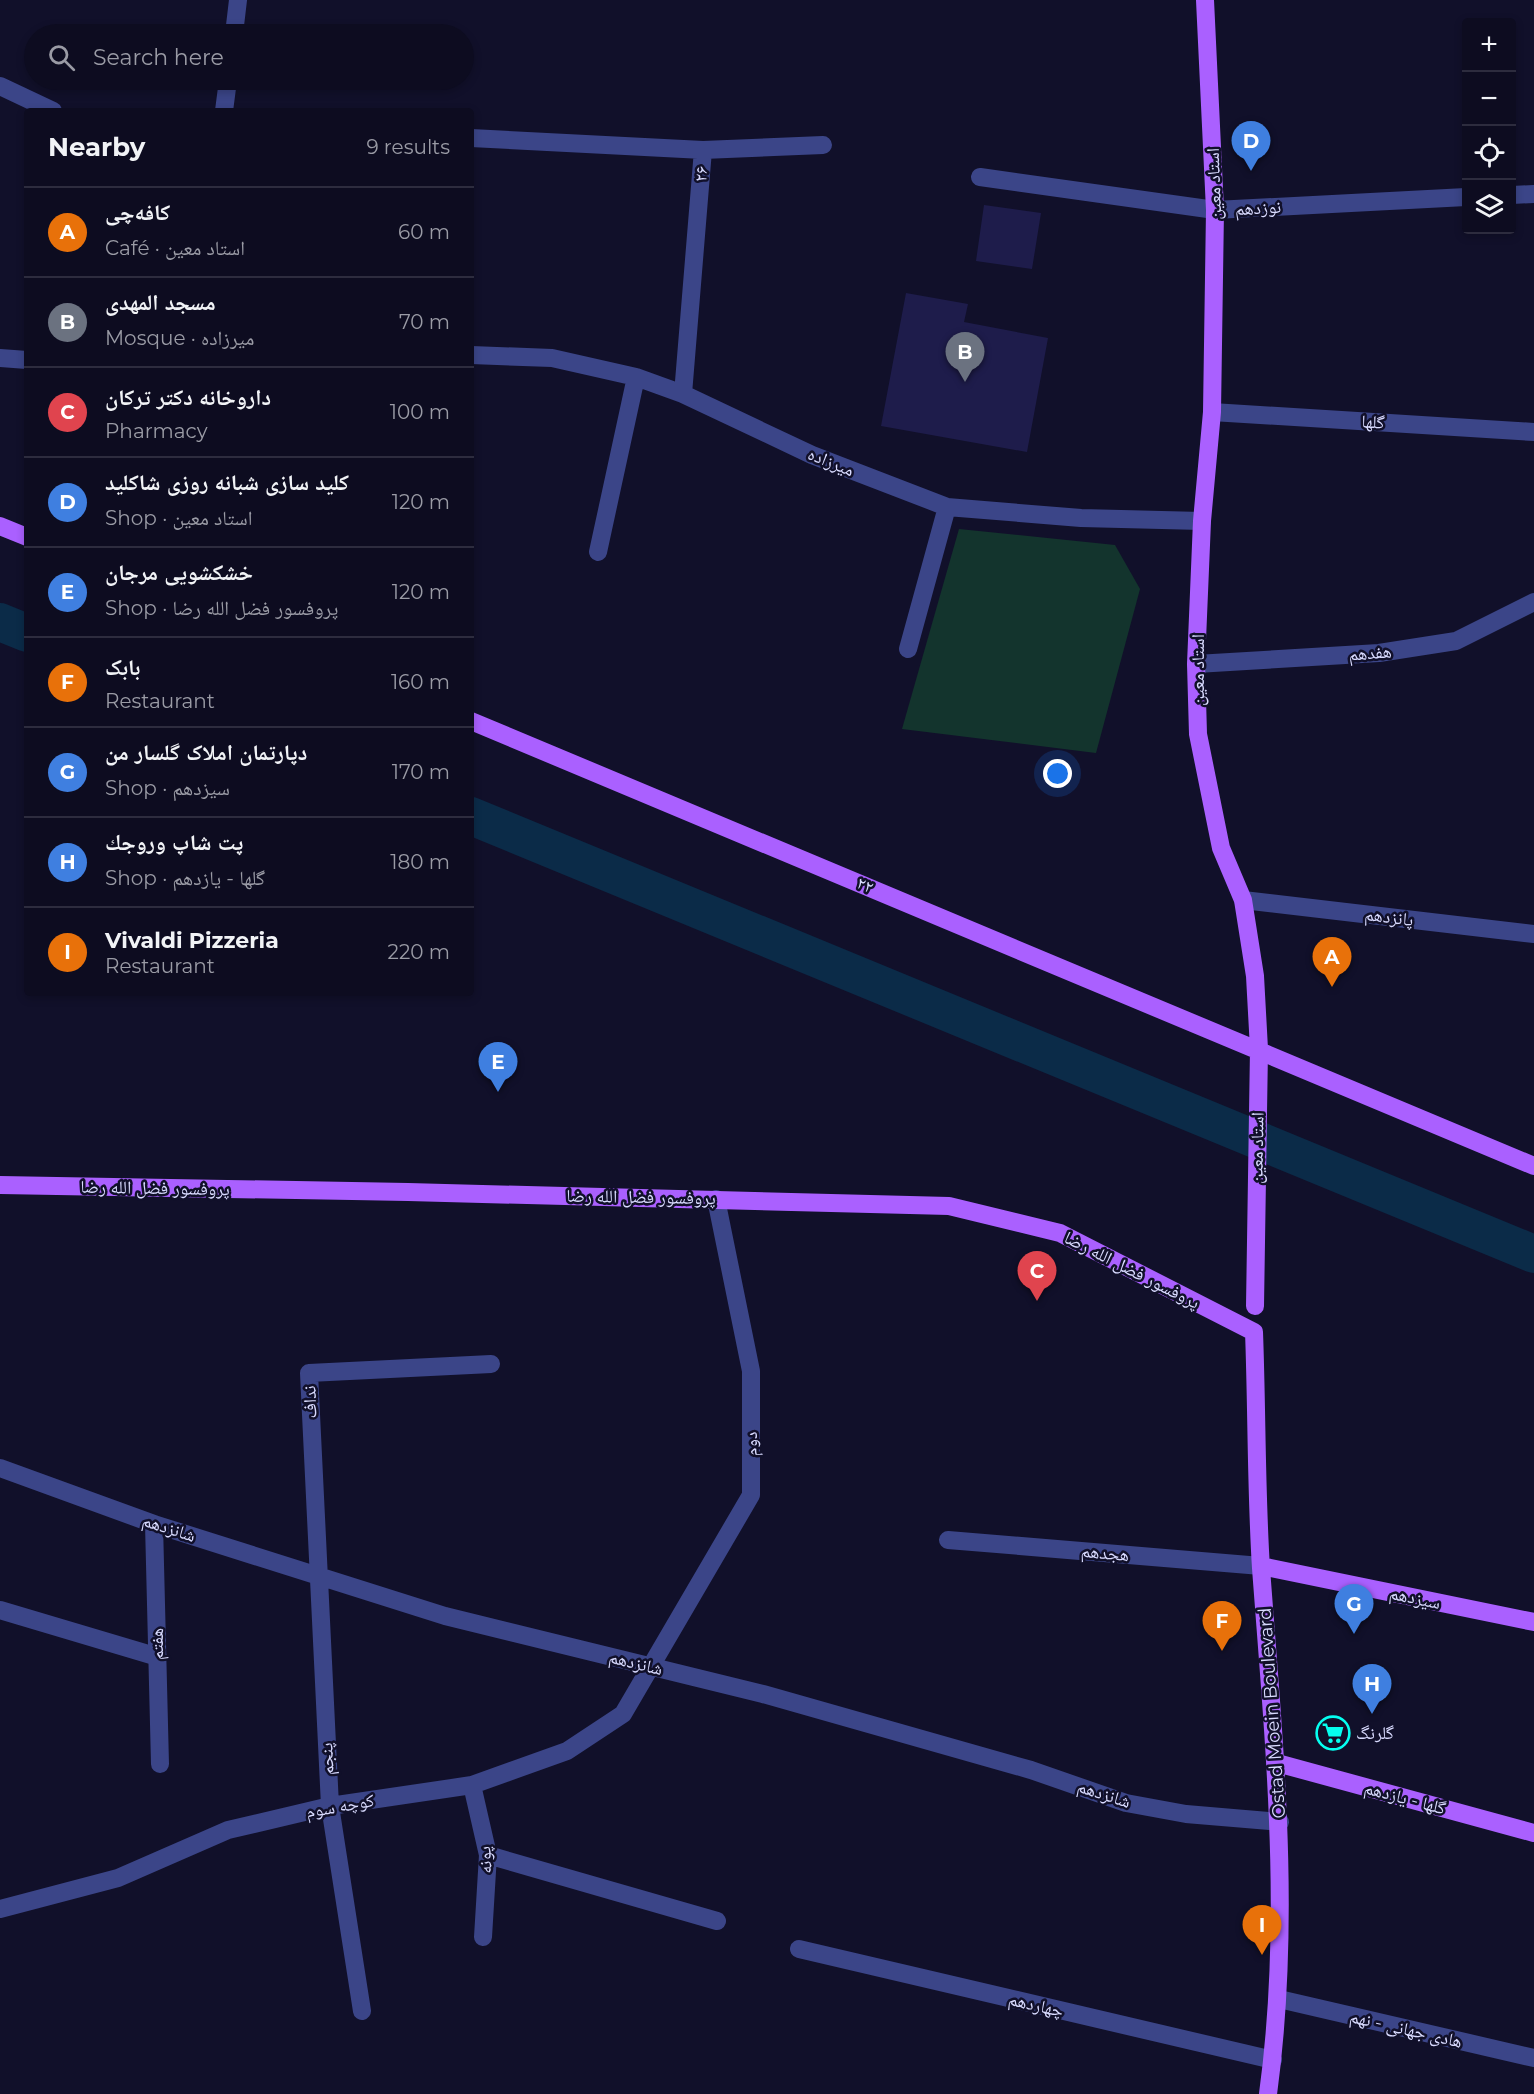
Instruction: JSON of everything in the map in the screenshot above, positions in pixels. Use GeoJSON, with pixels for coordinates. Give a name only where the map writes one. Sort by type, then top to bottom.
{"type":"FeatureCollection","features":[{"type":"Feature","properties":{"kind":"main road","name":"استاد معین"},"geometry":{"type":"LineString","coordinates":[[1205,0],[1215,210],[1212,412],[1202,521],[1196,664],[1198,734],[1221,848],[1243,900],[1255,975],[1259,1049],[1255,1306]]}},
{"type":"Feature","properties":{"kind":"main road"},"geometry":{"type":"LineString","coordinates":[[0,526],[24,536]]}},
{"type":"Feature","properties":{"kind":"main road","name":"۲۲"},"geometry":{"type":"LineString","coordinates":[[474,722],[1534,1166]]}},
{"type":"Feature","properties":{"kind":"main road","name":"پروفسور فضل الله رضا"},"geometry":{"type":"LineString","coordinates":[[0,1185],[716,1199],[949,1206],[1059,1233],[1254,1332]]}},
{"type":"Feature","properties":{"kind":"main road","name":"Ostad Moein Boulevard"},"geometry":{"type":"LineString","coordinates":[[1254,1332],[1261,1566],[1280,1822],[1279,1999],[1268,2094]]}},
{"type":"Feature","properties":{"kind":"main road","name":"سیزدهم"},"geometry":{"type":"LineString","coordinates":[[1261,1566],[1534,1622]]}},
{"type":"Feature","properties":{"kind":"main road","name":"گلها - یازدهم"},"geometry":{"type":"LineString","coordinates":[[1277,1763],[1534,1833]]}},
{"type":"Feature","properties":{"kind":"street"},"geometry":{"type":"LineString","coordinates":[[235,24],[238,0]]}},
{"type":"Feature","properties":{"kind":"street"},"geometry":{"type":"LineString","coordinates":[[0,86],[47,108]]}},
{"type":"Feature","properties":{"kind":"street"},"geometry":{"type":"LineString","coordinates":[[224,108],[227,90]]}},
{"type":"Feature","properties":{"kind":"street","name":"۲۶"},"geometry":{"type":"LineString","coordinates":[[474,138],[703,150],[683,393]]}},
{"type":"Feature","properties":{"kind":"street"},"geometry":{"type":"LineString","coordinates":[[703,150],[824,145]]}},
{"type":"Feature","properties":{"kind":"street","name":"نوزدهم"},"geometry":{"type":"LineString","coordinates":[[980,177],[1215,210],[1462,197]]}},
{"type":"Feature","properties":{"kind":"street"},"geometry":{"type":"LineString","coordinates":[[1516,195],[1534,194]]}},
{"type":"Feature","properties":{"kind":"street","name":"میرزاده"},"geometry":{"type":"LineString","coordinates":[[474,355],[552,358],[636,377],[683,393],[812,455],[947,507],[1081,518],[1202,521]]}},
{"type":"Feature","properties":{"kind":"street"},"geometry":{"type":"LineString","coordinates":[[0,358],[24,360]]}},
{"type":"Feature","properties":{"kind":"street"},"geometry":{"type":"LineString","coordinates":[[598,552],[636,377]]}},
{"type":"Feature","properties":{"kind":"street","name":"گلها"},"geometry":{"type":"LineString","coordinates":[[1212,412],[1534,432]]}},
{"type":"Feature","properties":{"kind":"street"},"geometry":{"type":"LineString","coordinates":[[908,649],[947,507]]}},
{"type":"Feature","properties":{"kind":"street","name":"هفدهم"},"geometry":{"type":"LineString","coordinates":[[1196,664],[1379,653],[1456,641],[1534,602]]}},
{"type":"Feature","properties":{"kind":"street","name":"پانزدهم"},"geometry":{"type":"LineString","coordinates":[[1243,900],[1534,934]]}},
{"type":"Feature","properties":{"kind":"street","name":"دوم"},"geometry":{"type":"LineString","coordinates":[[652,1666],[751,1495],[751,1371],[716,1199]]}},
{"type":"Feature","properties":{"kind":"street","name":"استاد معین"},"geometry":{"type":"LineString","coordinates":[[1254,1332],[1255,1306]]}},
{"type":"Feature","properties":{"kind":"street","name":"نداف"},"geometry":{"type":"LineString","coordinates":[[318,1577],[309,1373],[491,1364]]}},
{"type":"Feature","properties":{"kind":"street","name":"شانزدهم"},"geometry":{"type":"LineString","coordinates":[[0,1468],[154,1524],[445,1616],[764,1694],[1020,1767],[1126,1803],[1186,1814],[1280,1822]]}},
{"type":"Feature","properties":{"kind":"street","name":"هفتم"},"geometry":{"type":"LineString","coordinates":[[154,1524],[160,1764]]}},
{"type":"Feature","properties":{"kind":"street","name":"هجدهم"},"geometry":{"type":"LineString","coordinates":[[948,1540],[1261,1566]]}},
{"type":"Feature","properties":{"kind":"street","name":"پنجم"},"geometry":{"type":"LineString","coordinates":[[318,1577],[330,1806],[362,2011]]}},
{"type":"Feature","properties":{"kind":"street"},"geometry":{"type":"LineString","coordinates":[[0,1610],[158,1658]]}},
{"type":"Feature","properties":{"kind":"street","name":"کوچه سوم"},"geometry":{"type":"LineString","coordinates":[[0,1909],[118,1878],[228,1830],[330,1806],[472,1785],[567,1751],[623,1714],[652,1666]]}},
{"type":"Feature","properties":{"kind":"street","name":"پونه"},"geometry":{"type":"LineString","coordinates":[[472,1785],[488,1856],[483,1937]]}},
{"type":"Feature","properties":{"kind":"street"},"geometry":{"type":"LineString","coordinates":[[488,1856],[717,1921]]}},
{"type":"Feature","properties":{"kind":"street","name":"چهاردهم"},"geometry":{"type":"LineString","coordinates":[[799,1949],[1273,2060]]}},
{"type":"Feature","properties":{"kind":"street","name":"هادی جهانی - نهم"},"geometry":{"type":"LineString","coordinates":[[1279,1999],[1534,2058]]}},
{"type":"Feature","properties":{"kind":"green space"},"geometry":{"type":"Polygon","coordinates":[[[959,529],[1115,545],[1140,589],[1096,753],[902,729],[959,529]]]}},
{"type":"Feature","properties":{"kind":"building"},"geometry":{"type":"Polygon","coordinates":[[[984,205],[1041,213],[1032,269],[976,261],[984,205]]]}},
{"type":"Feature","properties":{"kind":"building"},"geometry":{"type":"Polygon","coordinates":[[[906,293],[968,304],[964,322],[1048,338],[1027,452],[881,426],[906,293]]]}},
{"type":"Feature","properties":{"kind":"waterway"},"geometry":{"type":"LineString","coordinates":[[0,622],[24,632]]}},
{"type":"Feature","properties":{"kind":"waterway"},"geometry":{"type":"LineString","coordinates":[[474,817],[1534,1254]]}},
{"type":"Feature","properties":{"kind":"place","name":"کلید سازی شبانه روزی شاکلید"},"geometry":{"type":"Point","coordinates":[1251,171]}},
{"type":"Feature","properties":{"kind":"place","name":"مسجد المهدی"},"geometry":{"type":"Point","coordinates":[965,382]}},
{"type":"Feature","properties":{"kind":"place","name":"کافه‌چی"},"geometry":{"type":"Point","coordinates":[1332,987]}},
{"type":"Feature","properties":{"kind":"place","name":"خشکشویی مرجان"},"geometry":{"type":"Point","coordinates":[498,1092]}},
{"type":"Feature","properties":{"kind":"place","name":"داروخانه دکتر ترکان"},"geometry":{"type":"Point","coordinates":[1037,1301]}},
{"type":"Feature","properties":{"kind":"place","name":"دپارتمان املاک گلسار من"},"geometry":{"type":"Point","coordinates":[1354,1634]}},
{"type":"Feature","properties":{"kind":"place","name":"بابک"},"geometry":{"type":"Point","coordinates":[1222,1651]}},
{"type":"Feature","properties":{"kind":"place","name":"پت شاپ وروجك"},"geometry":{"type":"Point","coordinates":[1372,1714]}},
{"type":"Feature","properties":{"kind":"place","name":"گلرنگ"},"geometry":{"type":"Point","coordinates":[1333,1733]}},
{"type":"Feature","properties":{"kind":"place","name":"Vivaldi Pizzeria"},"geometry":{"type":"Point","coordinates":[1262,1955]}}]}
